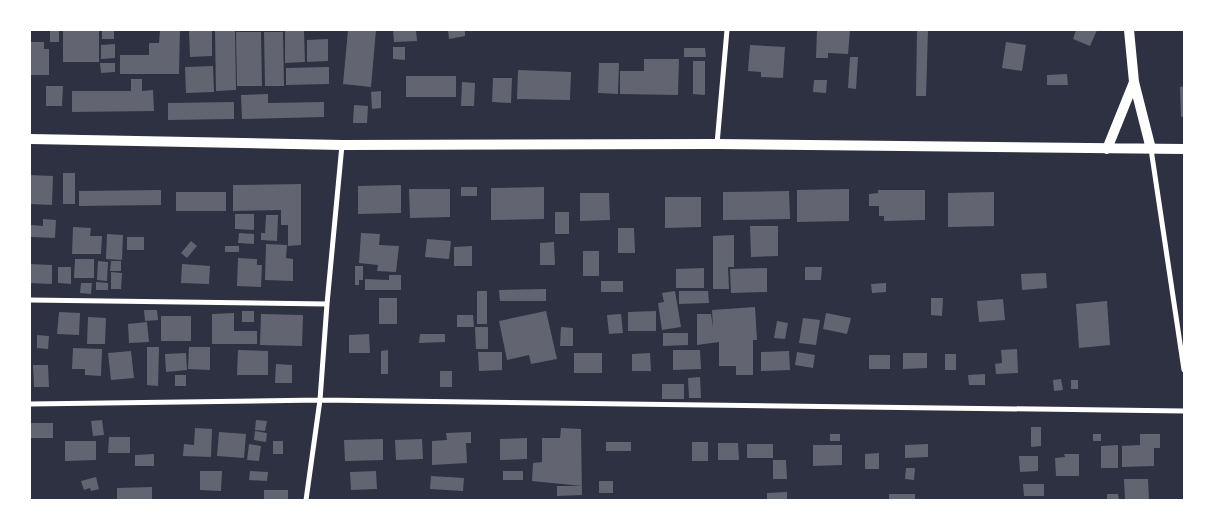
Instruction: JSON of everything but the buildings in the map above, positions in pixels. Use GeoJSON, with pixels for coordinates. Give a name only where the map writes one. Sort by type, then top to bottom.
{"type":"FeatureCollection","features":[{"type":"Feature","properties":{"kind":"main road"},"geometry":{"type":"LineString","coordinates":[[1128,30],[1134,82],[1151,150]]}},
{"type":"Feature","properties":{"kind":"main road"},"geometry":{"type":"LineString","coordinates":[[1107,149],[1134,82]]}},
{"type":"Feature","properties":{"kind":"main road"},"geometry":{"type":"LineString","coordinates":[[30,139],[342,145],[717,144],[1184,149]]}},
{"type":"Feature","properties":{"kind":"street"},"geometry":{"type":"LineString","coordinates":[[717,144],[727,30]]}},
{"type":"Feature","properties":{"kind":"street"},"geometry":{"type":"LineString","coordinates":[[306,500],[320,400],[342,145]]}},
{"type":"Feature","properties":{"kind":"street"},"geometry":{"type":"LineString","coordinates":[[1151,150],[1184,370]]}},
{"type":"Feature","properties":{"kind":"street"},"geometry":{"type":"LineString","coordinates":[[30,300],[327,304]]}},
{"type":"Feature","properties":{"kind":"street"},"geometry":{"type":"LineString","coordinates":[[30,404],[320,400],[1184,411]]}}]}
